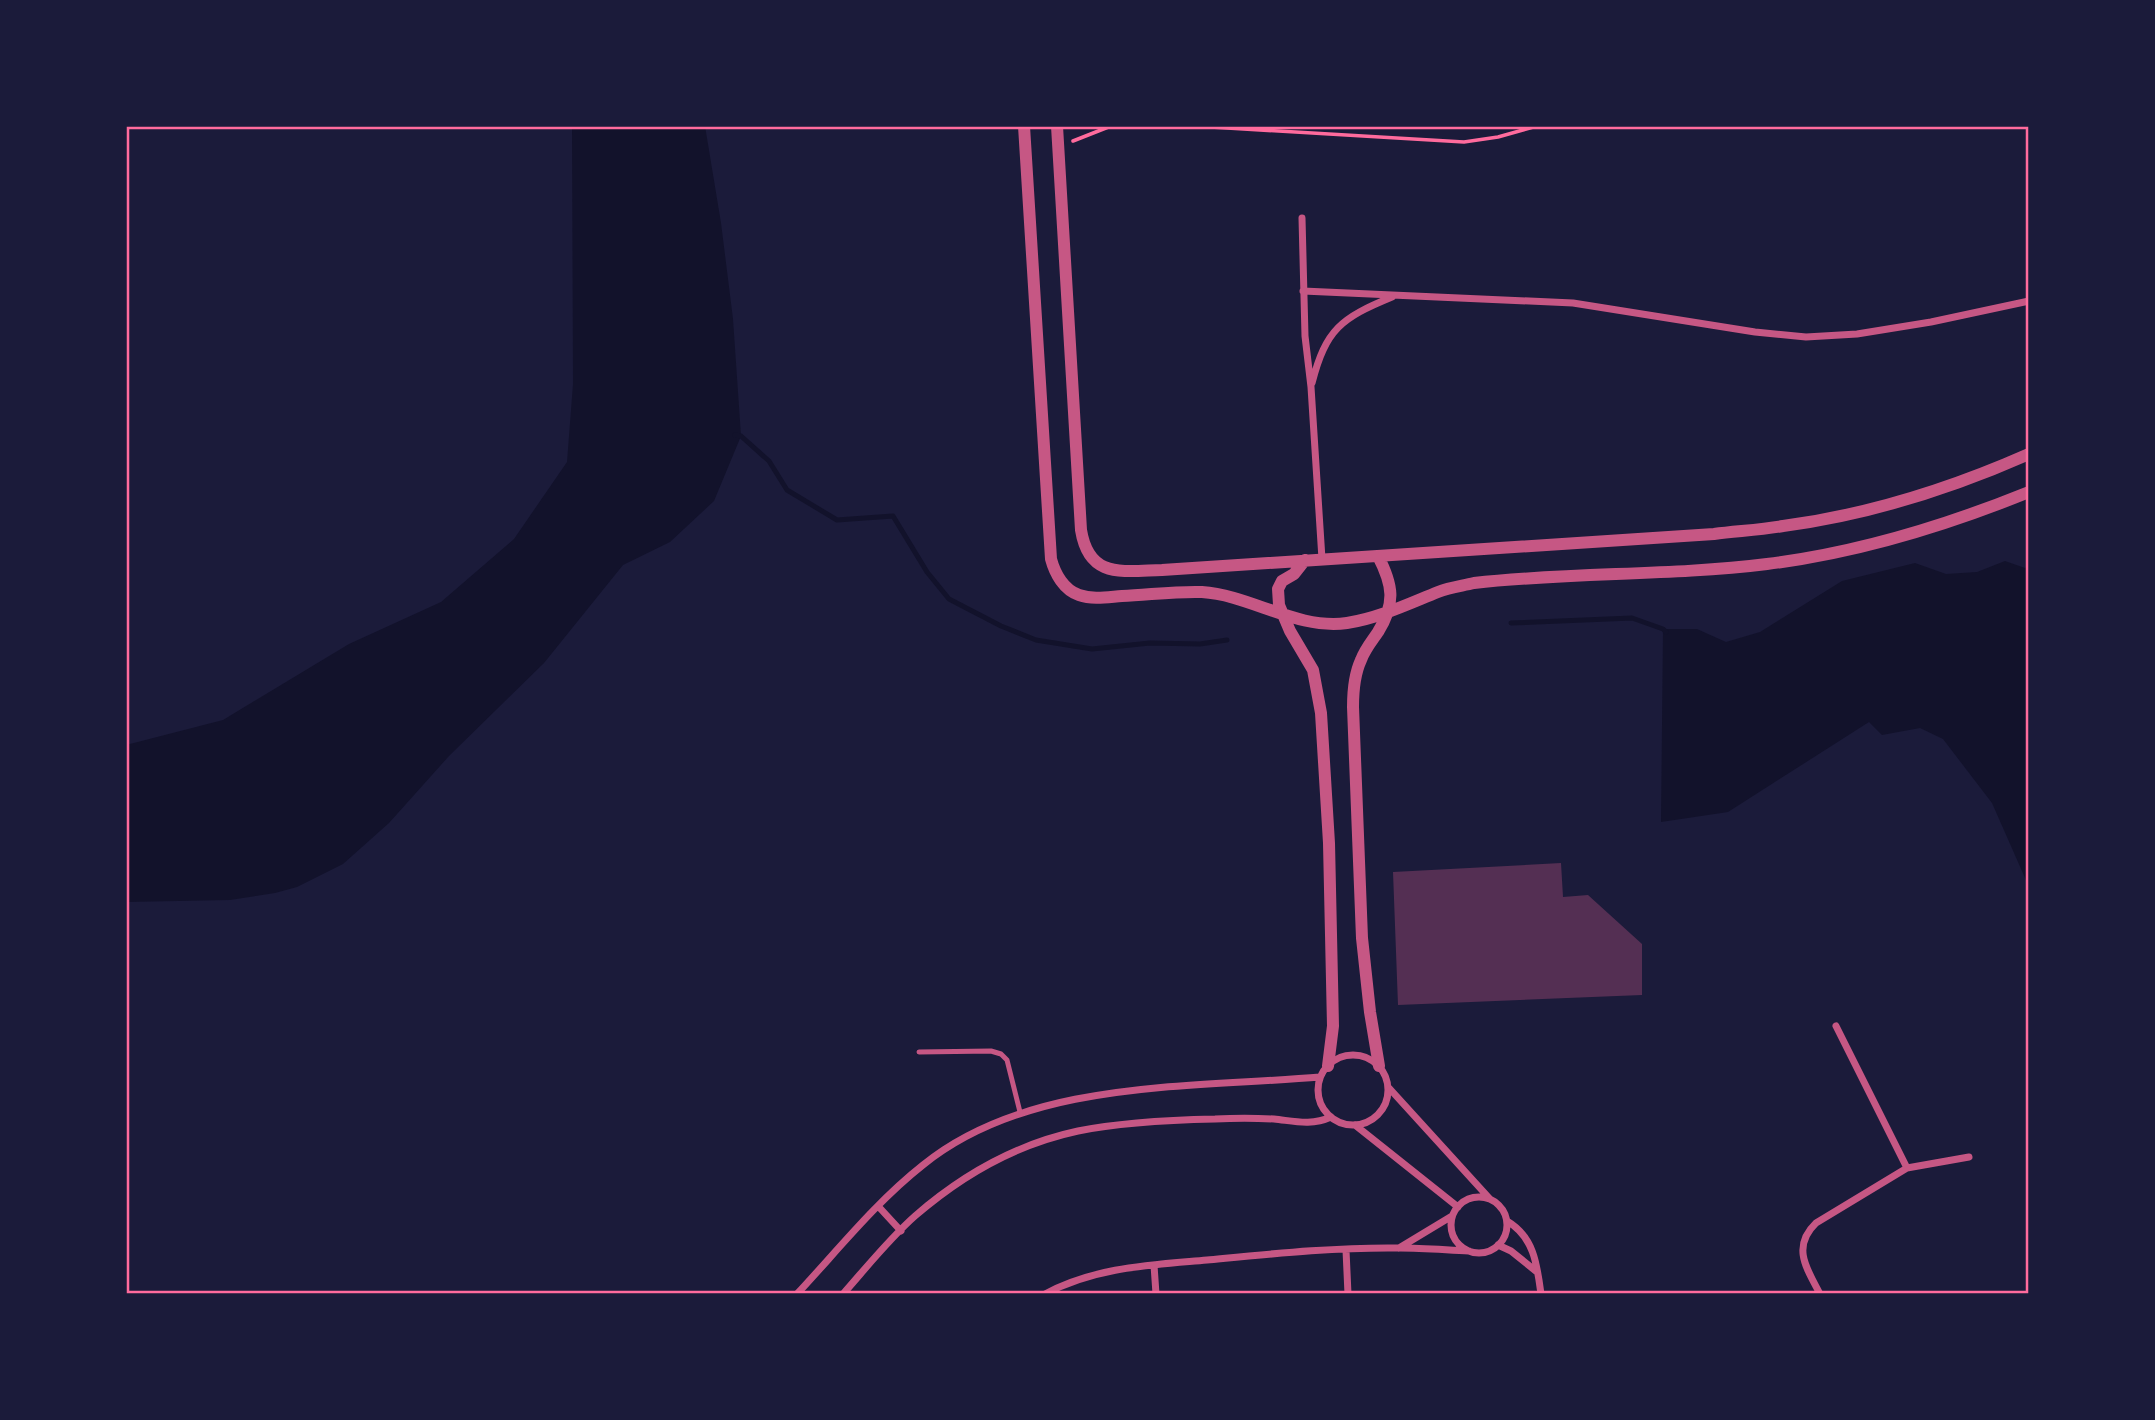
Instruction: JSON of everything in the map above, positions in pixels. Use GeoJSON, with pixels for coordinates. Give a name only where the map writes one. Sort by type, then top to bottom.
{"type":"FeatureCollection","features":[{"type":"Feature","properties":{"kind":"street"},"geometry":{"type":"LineString","coordinates":[[1024,126],[1050,553],[1055,571],[1072,592],[1088,597],[1202,593],[1226,595],[1279,614],[1324,623],[1345,623],[1388,612],[1450,588],[1474,583],[1717,568],[1806,558],[1911,534],[2029,492]]}},
{"type":"Feature","properties":{"kind":"street"},"geometry":{"type":"LineString","coordinates":[[1057,126],[1081,530],[1086,551],[1100,565],[1130,571],[1701,535],[1785,526],[1855,512],[1924,493],[1990,471],[2029,454]]}},
{"type":"Feature","properties":{"kind":"street"},"geometry":{"type":"LineString","coordinates":[[1301,218],[1305,336],[1311,387],[1322,559]]}},
{"type":"Feature","properties":{"kind":"street"},"geometry":{"type":"LineString","coordinates":[[1303,291],[1573,303],[1755,332],[1806,337],[1870,332],[2029,301]]}},
{"type":"Feature","properties":{"kind":"street"},"geometry":{"type":"LineString","coordinates":[[1311,387],[1318,359],[1334,331],[1360,310],[1395,295]]}},
{"type":"Feature","properties":{"kind":"street"},"geometry":{"type":"LineString","coordinates":[[1378,556],[1391,585],[1392,597],[1388,612],[1359,663],[1353,707],[1362,938],[1379,1066]]}},
{"type":"Feature","properties":{"kind":"street"},"geometry":{"type":"LineString","coordinates":[[797,1294],[878,1206],[925,1163],[987,1126],[1020,1112],[1078,1098],[1324,1071],[1335,1060],[1353,1055],[1371,1060],[1386,1076],[1388,1099],[1383,1109],[1366,1123],[1355,1125],[1338,1122],[1331,1117],[1319,1099],[1324,1071],[1333,1026],[1329,843],[1321,713],[1313,670],[1279,614],[1277,600],[1282,580],[1294,574],[1305,560]]}},
{"type":"Feature","properties":{"kind":"street"},"geometry":{"type":"LineString","coordinates":[[1836,1026],[1907,1168]]}},
{"type":"Feature","properties":{"kind":"street"},"geometry":{"type":"LineString","coordinates":[[1045,1294],[1089,1276],[1154,1265],[1346,1250],[1399,1248],[1479,1252],[1499,1245],[1505,1235],[1507,1220],[1504,1211],[1389,1088]]}},
{"type":"Feature","properties":{"kind":"street"},"geometry":{"type":"LineString","coordinates":[[842,1294],[929,1205],[967,1176],[1025,1147],[1060,1135],[1111,1126],[1250,1118],[1312,1123],[1331,1117]]}},
{"type":"Feature","properties":{"kind":"street"},"geometry":{"type":"LineString","coordinates":[[1355,1125],[1458,1207]]}},
{"type":"Feature","properties":{"kind":"street"},"geometry":{"type":"LineString","coordinates":[[1820,1294],[1803,1258],[1803,1242],[1810,1229],[1825,1216],[1907,1168],[1969,1157]]}},
{"type":"Feature","properties":{"kind":"street"},"geometry":{"type":"LineString","coordinates":[[1399,1248],[1452,1216],[1458,1207],[1472,1198],[1490,1199]]}},
{"type":"Feature","properties":{"kind":"street"},"geometry":{"type":"LineString","coordinates":[[878,1206],[901,1231]]}},
{"type":"Feature","properties":{"kind":"street"},"geometry":{"type":"LineString","coordinates":[[1452,1216],[1452,1231],[1456,1239],[1469,1251]]}},
{"type":"Feature","properties":{"kind":"street"},"geometry":{"type":"LineString","coordinates":[[1507,1220],[1528,1241],[1535,1256],[1541,1294]]}},
{"type":"Feature","properties":{"kind":"street"},"geometry":{"type":"LineString","coordinates":[[1499,1245],[1511,1251],[1538,1273]]}},
{"type":"Feature","properties":{"kind":"street"},"geometry":{"type":"LineString","coordinates":[[1346,1250],[1348,1294]]}},
{"type":"Feature","properties":{"kind":"street"},"geometry":{"type":"LineString","coordinates":[[1154,1265],[1156,1294]]}},
{"type":"Feature","properties":{"kind":"lane"},"geometry":{"type":"LineString","coordinates":[[919,1052],[991,1051],[1001,1054],[1007,1060],[1020,1112]]}},
{"type":"Feature","properties":{"kind":"path"},"geometry":{"type":"LineString","coordinates":[[1058,147],[1111,126]]}},
{"type":"Feature","properties":{"kind":"path"},"geometry":{"type":"LineString","coordinates":[[1194,126],[1464,142],[1498,138],[1537,126]]}},
{"type":"Feature","properties":{"kind":"shaded area"},"geometry":{"type":"Polygon","coordinates":[[[572,126],[705,126],[733,319],[741,436],[714,501],[670,542],[623,565],[544,663],[449,756],[389,823],[343,864],[297,887],[275,893],[230,900],[126,902],[126,745],[223,720],[349,644],[441,602],[514,539],[567,462],[573,384],[572,126]]]}},
{"type":"Feature","properties":{"kind":"shaded area"},"geometry":{"type":"Polygon","coordinates":[[[2005,561],[2025,568],[2029,566],[2029,887],[1992,803],[1943,739],[1920,728],[1882,735],[1869,722],[1728,812],[1661,822],[1663,629],[1697,629],[1726,642],[1760,632],[1842,581],[1915,563],[1946,574],[1977,572],[2005,561]]]}},
{"type":"Feature","properties":{"kind":"building"},"geometry":{"type":"Polygon","coordinates":[[[1561,863],[1563,897],[1588,895],[1642,944],[1642,995],[1398,1005],[1393,872],[1561,863]]]}},
{"type":"Feature","properties":{"kind":"waterway"},"geometry":{"type":"LineString","coordinates":[[735,435],[741,436],[769,461],[787,490],[837,520],[893,516],[927,572],[949,599],[1001,626],[1036,640],[1092,649],[1150,643],[1200,644],[1227,640]]}},
{"type":"Feature","properties":{"kind":"waterway"},"geometry":{"type":"LineString","coordinates":[[1511,623],[1632,618],[1666,632]]}}]}
